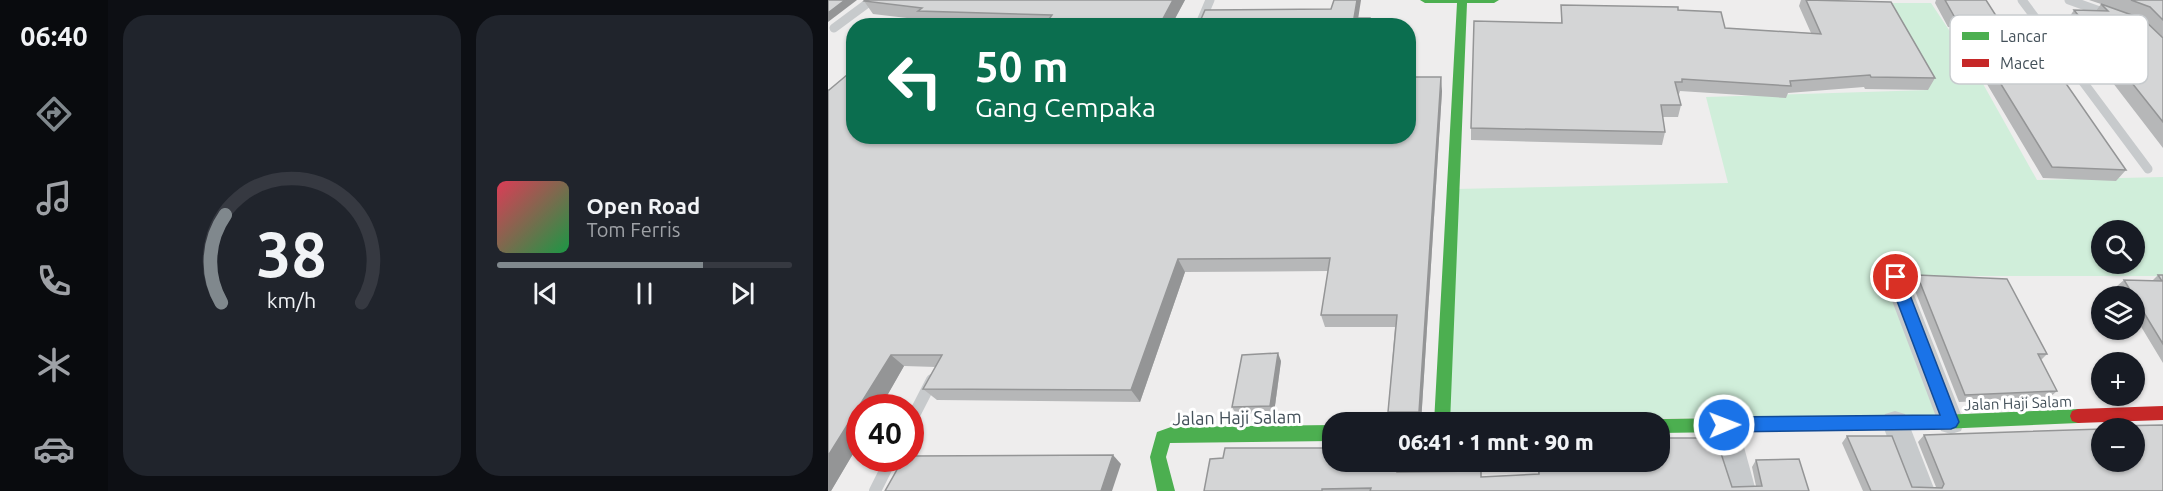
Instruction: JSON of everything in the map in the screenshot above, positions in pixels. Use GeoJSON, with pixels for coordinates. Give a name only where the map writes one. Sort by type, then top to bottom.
{"type":"FeatureCollection","features":[{"type":"Feature","properties":{"kind":"street"},"geometry":{"type":"LineString","coordinates":[[1425,0],[1494,0]]}},
{"type":"Feature","properties":{"kind":"street"},"geometry":{"type":"LineString","coordinates":[[1443,412],[1462,0]]}},
{"type":"Feature","properties":{"kind":"street"},"geometry":{"type":"LineString","coordinates":[[1896,277],[1951,422]]}},
{"type":"Feature","properties":{"kind":"street","name":"Jalan Haji Salam"},"geometry":{"type":"LineString","coordinates":[[1670,426],[1951,422],[2163,413]]}},
{"type":"Feature","properties":{"kind":"street"},"geometry":{"type":"LineString","coordinates":[[1895,423],[1922,491]]}},
{"type":"Feature","properties":{"kind":"street"},"geometry":{"type":"LineString","coordinates":[[1724,425],[1742,491]]}},
{"type":"Feature","properties":{"kind":"street","name":"Jalan Haji Salam"},"geometry":{"type":"LineString","coordinates":[[1166,491],[1158,455],[1158,444],[1163,437],[1322,434]]}},
{"type":"Feature","properties":{"kind":"lane"},"geometry":{"type":"LineString","coordinates":[[848,18],[872,0]]}},
{"type":"Feature","properties":{"kind":"lane"},"geometry":{"type":"LineString","coordinates":[[1202,18],[1210,0]]}},
{"type":"Feature","properties":{"kind":"lane"},"geometry":{"type":"LineString","coordinates":[[2022,0],[2033,15]]}},
{"type":"Feature","properties":{"kind":"lane"},"geometry":{"type":"LineString","coordinates":[[2069,0],[2114,15]]}},
{"type":"Feature","properties":{"kind":"lane"},"geometry":{"type":"LineString","coordinates":[[834,28],[846,19]]}},
{"type":"Feature","properties":{"kind":"lane"},"geometry":{"type":"LineString","coordinates":[[2084,84],[2148,170]]}},
{"type":"Feature","properties":{"kind":"lane"},"geometry":{"type":"LineString","coordinates":[[924,396],[935,374]]}},
{"type":"Feature","properties":{"kind":"lane"},"geometry":{"type":"LineString","coordinates":[[874,491],[884,472]]}},
{"type":"Feature","properties":{"kind":"green space"},"geometry":{"type":"Polygon","coordinates":[[[1888,3],[1931,3],[1950,32],[1950,84],[1983,84],[2037,180],[2163,177],[2163,276],[1894,276],[1947,419],[1670,418],[1670,412],[1449,412],[1455,189],[1728,183],[1706,97],[1928,90],[1888,3]]]}},
{"type":"Feature","properties":{"kind":"building"},"geometry":{"type":"Polygon","coordinates":[[[828,0],[845,0],[828,13],[828,0]]]}},
{"type":"Feature","properties":{"kind":"building"},"geometry":{"type":"Polygon","coordinates":[[[1173,0],[1163,18],[1050,18],[1052,15],[918,11],[922,8],[864,1],[1173,0]]]}},
{"type":"Feature","properties":{"kind":"building"},"geometry":{"type":"Polygon","coordinates":[[[1334,0],[1357,0],[1354,18],[1202,18],[1205,10],[1331,9],[1334,0]]]}},
{"type":"Feature","properties":{"kind":"building"},"geometry":{"type":"Polygon","coordinates":[[[1806,0],[1891,2],[1935,78],[1871,77],[1870,75],[1790,81],[1791,86],[1682,79],[1682,82],[1675,82],[1681,105],[1661,105],[1665,132],[1471,128],[1474,21],[1562,23],[1561,5],[1678,7],[1678,10],[1721,12],[1725,28],[1821,34],[1806,0]]]}},
{"type":"Feature","properties":{"kind":"building"},"geometry":{"type":"Polygon","coordinates":[[[1945,0],[1986,0],[1996,15],[1953,15],[1945,0]]]}},
{"type":"Feature","properties":{"kind":"building"},"geometry":{"type":"Polygon","coordinates":[[[2131,0],[2163,0],[2163,20],[2150,7],[2131,0]]]}},
{"type":"Feature","properties":{"kind":"building"},"geometry":{"type":"Polygon","coordinates":[[[2101,4],[2132,15],[2078,15],[2074,10],[2108,11],[2101,4]]]}},
{"type":"Feature","properties":{"kind":"building"},"geometry":{"type":"Polygon","coordinates":[[[2148,24],[2163,38],[2163,122],[2133,84],[2148,84],[2148,24]]]}},
{"type":"Feature","properties":{"kind":"building"},"geometry":{"type":"Polygon","coordinates":[[[846,76],[846,144],[1416,144],[1416,77],[1441,77],[1419,412],[1388,412],[1397,315],[1321,315],[1330,258],[1178,259],[1131,390],[923,389],[942,355],[891,355],[867,394],[846,394],[846,427],[828,456],[828,90],[846,76]]]}},
{"type":"Feature","properties":{"kind":"building"},"geometry":{"type":"Polygon","coordinates":[[[2001,84],[2066,84],[2126,170],[2052,167],[2001,84]]]}},
{"type":"Feature","properties":{"kind":"building"},"geometry":{"type":"Polygon","coordinates":[[[1917,275],[2007,279],[2047,354],[2038,354],[2057,391],[1965,395],[1917,275]]]}},
{"type":"Feature","properties":{"kind":"building"},"geometry":{"type":"Polygon","coordinates":[[[2158,275],[2163,275],[2163,344],[2145,314],[2145,286],[2128,286],[2124,280],[2162,281],[2158,275]]]}},
{"type":"Feature","properties":{"kind":"building"},"geometry":{"type":"Polygon","coordinates":[[[1278,353],[1270,406],[1232,407],[1242,355],[1278,353]]]}},
{"type":"Feature","properties":{"kind":"building"},"geometry":{"type":"Polygon","coordinates":[[[2145,425],[2163,425],[2163,491],[1871,491],[1847,436],[1892,436],[1912,487],[1942,488],[1944,484],[1924,435],[2091,429],[2091,472],[2145,472],[2145,425]]]}},
{"type":"Feature","properties":{"kind":"building"},"geometry":{"type":"Polygon","coordinates":[[[1670,438],[1716,438],[1732,487],[1762,486],[1756,460],[1799,459],[1809,491],[1370,491],[1371,488],[1322,489],[1322,491],[1204,491],[1210,459],[1223,458],[1225,448],[1322,448],[1322,472],[1481,472],[1481,477],[1539,474],[1539,472],[1670,472],[1670,438]]]}},
{"type":"Feature","properties":{"kind":"building"},"geometry":{"type":"Polygon","coordinates":[[[1113,455],[1101,491],[885,491],[896,472],[924,472],[924,456],[1113,455]]]}},
{"type":"Feature","properties":{"kind":"traffic: fast"},"geometry":{"type":"LineString","coordinates":[[1425,0],[1494,0]]}},
{"type":"Feature","properties":{"kind":"traffic: fast"},"geometry":{"type":"LineString","coordinates":[[1443,412],[1462,1]]}},
{"type":"Feature","properties":{"kind":"traffic: fast"},"geometry":{"type":"LineString","coordinates":[[1670,426],[1941,422],[2078,416]]}},
{"type":"Feature","properties":{"kind":"traffic: fast"},"geometry":{"type":"LineString","coordinates":[[1166,491],[1158,457],[1163,437],[1171,435],[1322,433]]}},
{"type":"Feature","properties":{"kind":"traffic: jam"},"geometry":{"type":"LineString","coordinates":[[2078,416],[2163,413]]}},
{"type":"Feature","properties":{"kind":"route"},"geometry":{"type":"LineString","coordinates":[[1724,425],[1951,422],[1896,277]]}}]}
